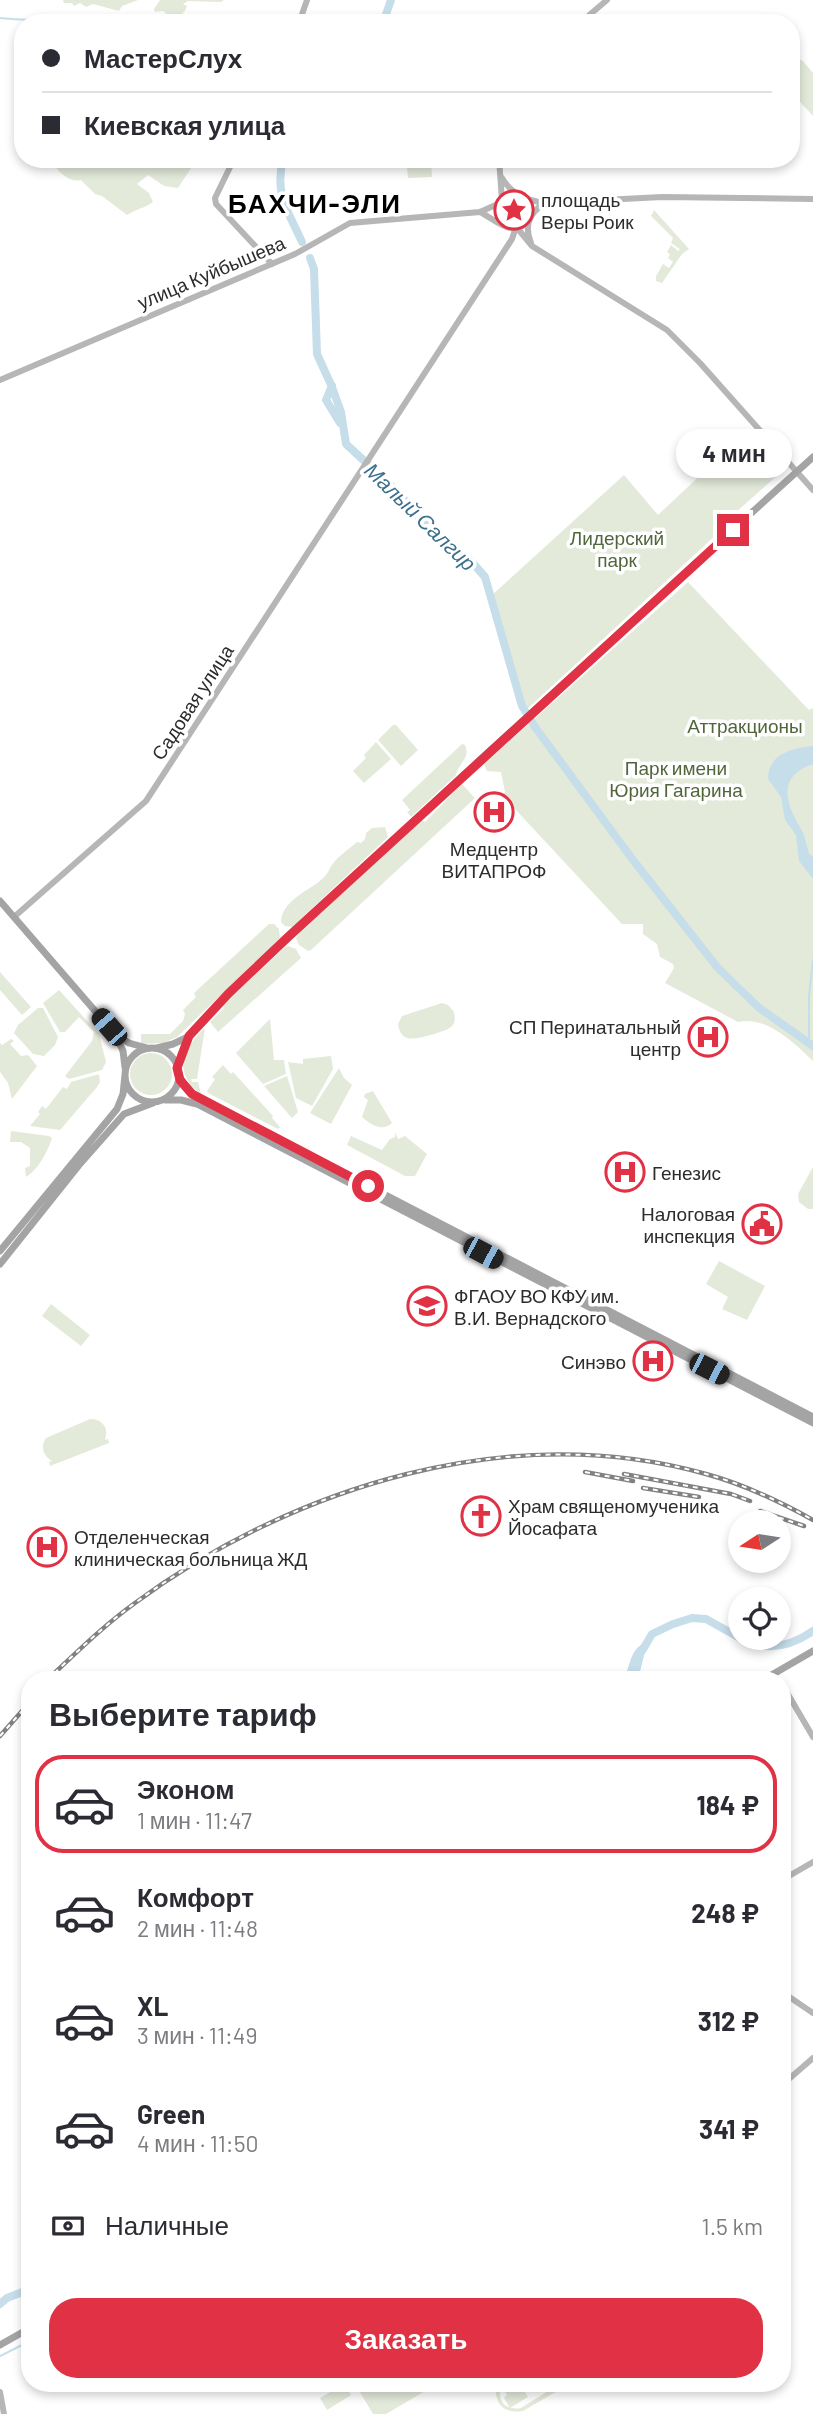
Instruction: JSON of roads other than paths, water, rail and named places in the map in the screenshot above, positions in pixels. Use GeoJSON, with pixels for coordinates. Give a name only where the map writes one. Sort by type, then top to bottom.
{"type":"FeatureCollection","features":[{"type":"Feature","properties":{"kind":"main road"},"geometry":{"type":"LineString","coordinates":[[591,14],[607,0]]}},
{"type":"Feature","properties":{"kind":"main road"},"geometry":{"type":"LineString","coordinates":[[230,168],[215,201],[217,206],[272,264]]}},
{"type":"Feature","properties":{"kind":"main road"},"geometry":{"type":"LineString","coordinates":[[500,168],[501,202],[497,212],[500,222]]}},
{"type":"Feature","properties":{"kind":"main road"},"geometry":{"type":"LineString","coordinates":[[502,178],[517,195],[526,200],[544,203],[662,197],[813,199]]}},
{"type":"Feature","properties":{"kind":"main road"},"geometry":{"type":"LineString","coordinates":[[480,212],[510,195],[517,195]]}},
{"type":"Feature","properties":{"kind":"main road"},"geometry":{"type":"LineString","coordinates":[[526,200],[531,209],[529,238],[532,246]]}},
{"type":"Feature","properties":{"kind":"main road"},"geometry":{"type":"LineString","coordinates":[[516,229],[544,203]]}},
{"type":"Feature","properties":{"kind":"main road"},"geometry":{"type":"LineString","coordinates":[[480,212],[508,228],[516,229],[532,246],[667,331],[700,363],[813,490]]}},
{"type":"Feature","properties":{"kind":"main road","name":"улица Куйбышева"},"geometry":{"type":"LineString","coordinates":[[0,380],[272,264],[310,247],[351,223],[480,212]]}},
{"type":"Feature","properties":{"kind":"main road","name":"Садовая улица"},"geometry":{"type":"LineString","coordinates":[[15,917],[146,801],[516,229]]}},
{"type":"Feature","properties":{"kind":"main road"},"geometry":{"type":"LineString","coordinates":[[0,1251],[117,1109],[123,1094],[125,1071],[134,1054],[173,1044],[189,1036],[228,994],[288,937],[813,457]]}},
{"type":"Feature","properties":{"kind":"main road"},"geometry":{"type":"LineString","coordinates":[[0,901],[116,1034],[129,1043],[168,1055],[185,1086],[197,1097],[813,1417]]}},
{"type":"Feature","properties":{"kind":"main road"},"geometry":{"type":"LineString","coordinates":[[116,1034],[124,1051],[128,1087],[134,1096],[153,1103]]}},
{"type":"Feature","properties":{"kind":"main road"},"geometry":{"type":"LineString","coordinates":[[165,1100],[178,1086],[177,1071],[189,1036]]}},
{"type":"Feature","properties":{"kind":"main road"},"geometry":{"type":"LineString","coordinates":[[0,1264],[79,1165],[124,1114],[165,1100],[190,1101],[813,1423]]}},
{"type":"Feature","properties":{"kind":"main road"},"geometry":{"type":"LineString","coordinates":[[777,1671],[813,1651]]}},
{"type":"Feature","properties":{"kind":"main road"},"geometry":{"type":"LineString","coordinates":[[791,1699],[813,1737]]}},
{"type":"Feature","properties":{"kind":"main road"},"geometry":{"type":"LineString","coordinates":[[791,1875],[813,1862]]}},
{"type":"Feature","properties":{"kind":"main road"},"geometry":{"type":"LineString","coordinates":[[791,1998],[813,2013]]}},
{"type":"Feature","properties":{"kind":"main road"},"geometry":{"type":"LineString","coordinates":[[791,2077],[813,2058]]}},
{"type":"Feature","properties":{"kind":"main road"},"geometry":{"type":"LineString","coordinates":[[0,2345],[21,2333]]}},
{"type":"Feature","properties":{"kind":"main road"},"geometry":{"type":"LineString","coordinates":[[0,2392],[4,2414]]}},
{"type":"Feature","properties":{"kind":"water"},"geometry":{"type":"Polygon","coordinates":[[[813,746],[813,765],[800,770],[793,777],[788,792],[791,810],[804,835],[810,855],[813,856],[813,879],[799,861],[796,835],[785,820],[781,797],[768,779],[769,770],[777,758],[797,748],[813,746]]]}},
{"type":"Feature","properties":{"kind":"water"},"geometry":{"type":"Polygon","coordinates":[[[647,1643],[640,1671],[627,1671],[634,1652],[647,1643]]]}},
{"type":"Feature","properties":{"kind":"waterway","name":"Малый Салгир"},"geometry":{"type":"LineString","coordinates":[[386,14],[391,0]]}},
{"type":"Feature","properties":{"kind":"waterway"},"geometry":{"type":"LineString","coordinates":[[0,18],[14,19]]}},
{"type":"Feature","properties":{"kind":"waterway","name":"Малый Салгир"},"geometry":{"type":"LineString","coordinates":[[282,168],[280,183],[284,203],[302,242]]}},
{"type":"Feature","properties":{"kind":"waterway","name":"Малый Салгир"},"geometry":{"type":"LineString","coordinates":[[310,258],[314,269],[317,354],[341,412],[346,444],[399,493],[421,520],[471,561],[485,577],[522,706],[535,727],[633,860],[717,967],[758,1007],[813,1046]]}},
{"type":"Feature","properties":{"kind":"waterway"},"geometry":{"type":"LineString","coordinates":[[332,386],[326,400],[340,423]]}},
{"type":"Feature","properties":{"kind":"waterway"},"geometry":{"type":"LineString","coordinates":[[809,1011],[813,960]]}},
{"type":"Feature","properties":{"kind":"waterway"},"geometry":{"type":"LineString","coordinates":[[809,1013],[809,1027]]}},
{"type":"Feature","properties":{"kind":"waterway"},"geometry":{"type":"LineString","coordinates":[[809,1028],[809,1043]]}},
{"type":"Feature","properties":{"kind":"waterway"},"geometry":{"type":"LineString","coordinates":[[642,1651],[652,1634],[692,1618],[706,1619],[728,1631]]}},
{"type":"Feature","properties":{"kind":"waterway"},"geometry":{"type":"LineString","coordinates":[[791,1643],[813,1631]]}},
{"type":"Feature","properties":{"kind":"waterway"},"geometry":{"type":"LineString","coordinates":[[0,2304],[21,2293]]}},
{"type":"Feature","properties":{"kind":"waterway"},"geometry":{"type":"LineString","coordinates":[[0,2356],[21,2346]]}},
{"type":"Feature","properties":{"kind":"railway"},"geometry":{"type":"LineString","coordinates":[[57,1671],[123,1612],[197,1562],[264,1526],[334,1496],[407,1474],[482,1460],[557,1454],[632,1459],[720,1478],[761,1494],[813,1520]]}},
{"type":"Feature","properties":{"kind":"railway"},"geometry":{"type":"LineString","coordinates":[[585,1472],[633,1481]]}},
{"type":"Feature","properties":{"kind":"railway"},"geometry":{"type":"LineString","coordinates":[[624,1474],[731,1494],[750,1501]]}},
{"type":"Feature","properties":{"kind":"railway"},"geometry":{"type":"LineString","coordinates":[[643,1488],[699,1497]]}},
{"type":"Feature","properties":{"kind":"railway"},"geometry":{"type":"LineString","coordinates":[[791,1522],[804,1526]]}},
{"type":"Feature","properties":{"kind":"railway"},"geometry":{"type":"LineString","coordinates":[[0,1736],[21,1712]]}},
{"type":"Feature","properties":{"kind":"place","name":"площадь Веры Роик"},"geometry":{"type":"Point","coordinates":[514,210]}},
{"type":"Feature","properties":{"kind":"place","name":"Медцентр ВИТАПРОФ"},"geometry":{"type":"Point","coordinates":[494,812]}},
{"type":"Feature","properties":{"kind":"place","name":"СП Перинатальный центр"},"geometry":{"type":"Point","coordinates":[708,1037]}},
{"type":"Feature","properties":{"kind":"place","name":"Генезис"},"geometry":{"type":"Point","coordinates":[625,1172]}},
{"type":"Feature","properties":{"kind":"place","name":"Налоговая инспекция"},"geometry":{"type":"Point","coordinates":[762,1224]}},
{"type":"Feature","properties":{"kind":"place","name":"ФГАОУ ВО КФУ им. В.И. Вернадского"},"geometry":{"type":"Point","coordinates":[427,1306]}},
{"type":"Feature","properties":{"kind":"place","name":"Синэво"},"geometry":{"type":"Point","coordinates":[653,1361]}},
{"type":"Feature","properties":{"kind":"place","name":"Храм священомученика Йосафата"},"geometry":{"type":"Point","coordinates":[481,1516]}},
{"type":"Feature","properties":{"kind":"place","name":"Отделенческая клиническая больница ЖД"},"geometry":{"type":"Point","coordinates":[47,1547]}},
{"type":"Feature","properties":{"kind":"district","name":"БАХЧИ-ЭЛИ"},"geometry":{"type":"Point","coordinates":[315,202]}},
{"type":"Feature","properties":{"kind":"park label","name":"Лидерский парк"},"geometry":{"type":"Point","coordinates":[617,548]}},
{"type":"Feature","properties":{"kind":"park label","name":"Аттракционы"},"geometry":{"type":"Point","coordinates":[745,725]}},
{"type":"Feature","properties":{"kind":"park label","name":"Парк имени Юрия Гагарина"},"geometry":{"type":"Point","coordinates":[676,778]}}]}
